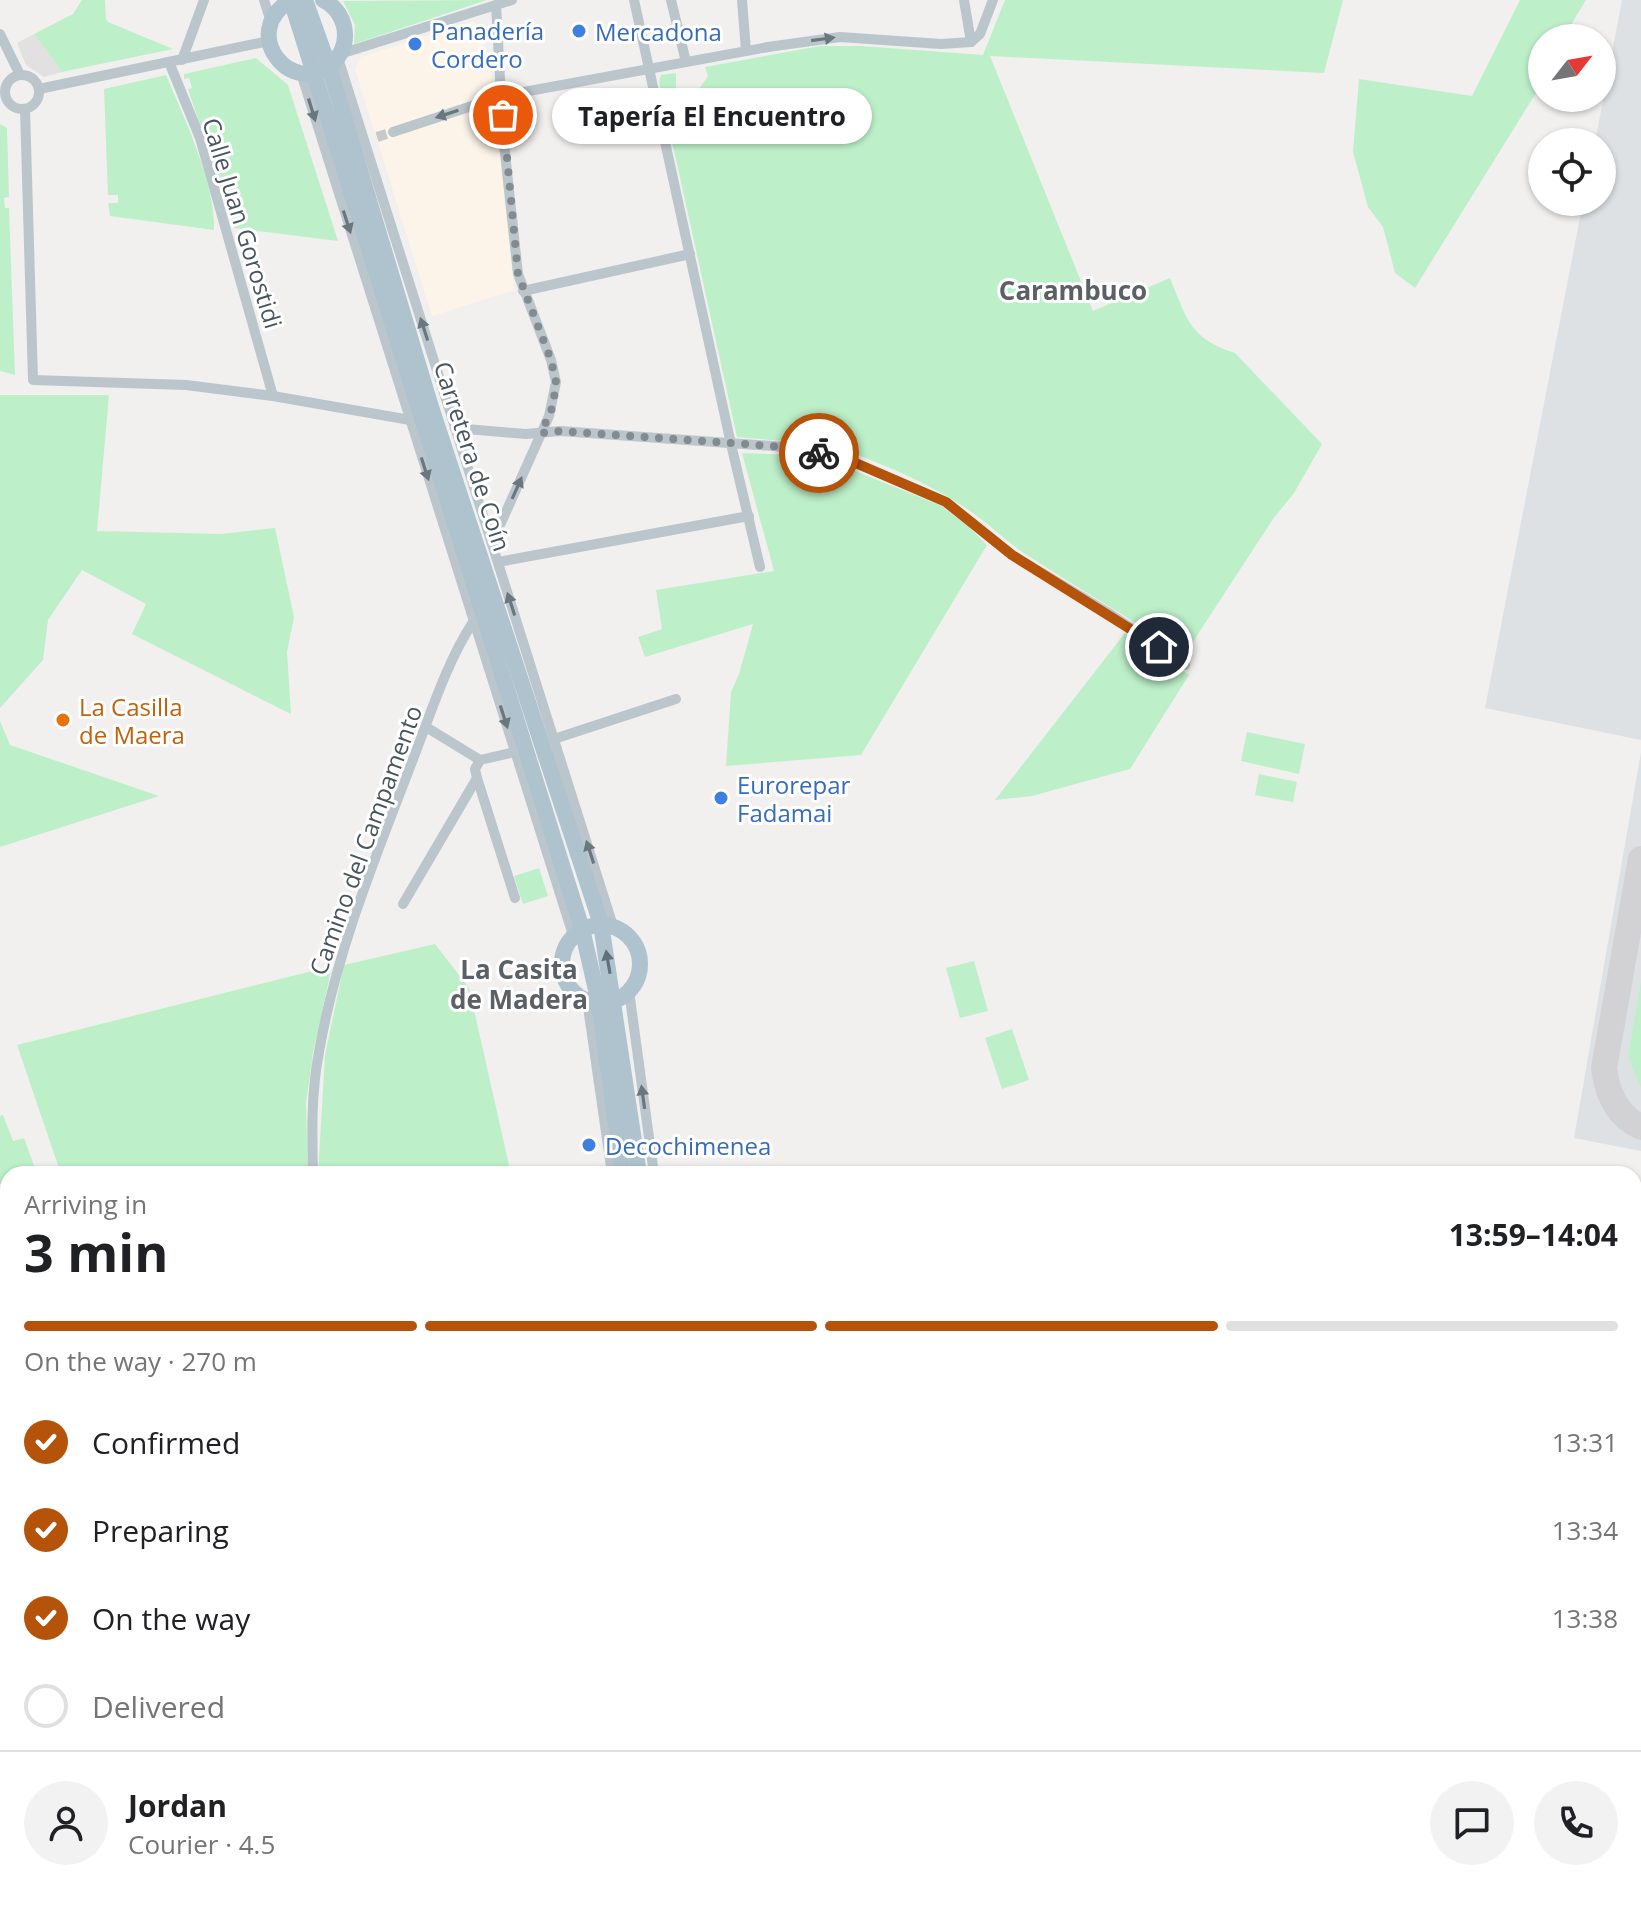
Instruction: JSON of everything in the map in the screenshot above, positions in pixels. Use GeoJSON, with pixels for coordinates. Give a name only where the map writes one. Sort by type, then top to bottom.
{"type":"FeatureCollection","features":[{"type":"Feature","properties":{"kind":"main road","name":"Carretera de Coín"},"geometry":{"type":"LineString","coordinates":[[305,0],[431,407],[607,925]]}},
{"type":"Feature","properties":{"kind":"main road"},"geometry":{"type":"LineString","coordinates":[[323,0],[337,11],[345,39],[324,65],[290,70],[280,62],[269,41],[271,22],[286,1],[324,65],[600,1001],[637,1166]]}},
{"type":"Feature","properties":{"kind":"main road"},"geometry":{"type":"LineString","coordinates":[[607,925],[600,1001],[622,1166]]}},
{"type":"Feature","properties":{"kind":"main road"},"geometry":{"type":"LineString","coordinates":[[607,925],[631,938],[641,965],[629,991],[600,1001],[576,994],[562,972],[562,959],[566,946],[578,932],[607,925]]}},
{"type":"Feature","properties":{"kind":"street"},"geometry":{"type":"LineString","coordinates":[[182,60],[204,0]]}},
{"type":"Feature","properties":{"kind":"street"},"geometry":{"type":"LineString","coordinates":[[264,0],[271,22]]}},
{"type":"Feature","properties":{"kind":"street"},"geometry":{"type":"LineString","coordinates":[[324,65],[512,0]]}},
{"type":"Feature","properties":{"kind":"street"},"geometry":{"type":"LineString","coordinates":[[634,0],[760,567]]}},
{"type":"Feature","properties":{"kind":"street"},"geometry":{"type":"LineString","coordinates":[[671,0],[686,62]]}},
{"type":"Feature","properties":{"kind":"street"},"geometry":{"type":"LineString","coordinates":[[742,0],[746,51]]}},
{"type":"Feature","properties":{"kind":"street"},"geometry":{"type":"LineString","coordinates":[[964,0],[971,42]]}},
{"type":"Feature","properties":{"kind":"street"},"geometry":{"type":"LineString","coordinates":[[393,132],[502,96],[746,51],[840,37],[941,44],[971,42],[980,34],[993,0]]}},
{"type":"Feature","properties":{"kind":"street"},"geometry":{"type":"LineString","coordinates":[[492,543],[553,406],[556,382],[551,360],[518,274],[503,134],[496,5]]}},
{"type":"Feature","properties":{"kind":"street"},"geometry":{"type":"LineString","coordinates":[[0,34],[20,75],[34,80],[39,89],[35,104],[25,109],[15,108],[3,97],[10,81],[20,75]]}},
{"type":"Feature","properties":{"kind":"street"},"geometry":{"type":"LineString","coordinates":[[39,89],[269,41]]}},
{"type":"Feature","properties":{"kind":"street","name":"Calle Juan Gorostidi"},"geometry":{"type":"LineString","coordinates":[[169,62],[200,138],[273,396]]}},
{"type":"Feature","properties":{"kind":"street","name":"Carretera de Coín"},"geometry":{"type":"LineString","coordinates":[[324,65],[364,141],[554,739],[607,925]]}},
{"type":"Feature","properties":{"kind":"street","name":"Carretera de Coín"},"geometry":{"type":"LineString","coordinates":[[324,65],[410,420],[515,752],[578,932]]}},
{"type":"Feature","properties":{"kind":"street"},"geometry":{"type":"LineString","coordinates":[[25,109],[33,380],[186,385],[273,396],[410,420]]}},
{"type":"Feature","properties":{"kind":"street"},"geometry":{"type":"LineString","coordinates":[[364,141],[377,137]]}},
{"type":"Feature","properties":{"kind":"street"},"geometry":{"type":"LineString","coordinates":[[523,291],[690,254]]}},
{"type":"Feature","properties":{"kind":"street"},"geometry":{"type":"LineString","coordinates":[[455,428],[526,434],[560,431],[800,448],[851,461],[946,502],[1012,555],[1107,612],[1185,665]]}},
{"type":"Feature","properties":{"kind":"street"},"geometry":{"type":"LineString","coordinates":[[498,562],[749,516]]}},
{"type":"Feature","properties":{"kind":"street","name":"Camino del Campamento"},"geometry":{"type":"LineString","coordinates":[[313,1166],[312,1110],[318,1053],[337,970],[364,887],[426,727],[461,640],[473,622]]}},
{"type":"Feature","properties":{"kind":"street"},"geometry":{"type":"LineString","coordinates":[[554,739],[676,699]]}},
{"type":"Feature","properties":{"kind":"street"},"geometry":{"type":"LineString","coordinates":[[426,727],[480,760],[515,752]]}},
{"type":"Feature","properties":{"kind":"street"},"geometry":{"type":"LineString","coordinates":[[480,760],[475,769],[477,778],[515,898]]}},
{"type":"Feature","properties":{"kind":"street"},"geometry":{"type":"LineString","coordinates":[[403,904],[477,778]]}},
{"type":"Feature","properties":{"kind":"street"},"geometry":{"type":"LineString","coordinates":[[629,991],[653,1166]]}},
{"type":"Feature","properties":{"kind":"street"},"geometry":{"type":"LineString","coordinates":[[600,1001],[611,1166]]}},
{"type":"Feature","properties":{"kind":"shaded area"},"geometry":{"type":"Polygon","coordinates":[[[1622,0],[1641,0],[1641,740],[1485,708],[1580,216],[1616,216],[1616,128],[1598,128],[1601,112],[1616,112],[1616,32],[1622,0]]]}},
{"type":"Feature","properties":{"kind":"shaded area"},"geometry":{"type":"Polygon","coordinates":[[[473,21],[480,28],[490,66],[514,290],[432,316],[355,69],[361,57],[473,21]]]}},
{"type":"Feature","properties":{"kind":"shaded area"},"geometry":{"type":"Polygon","coordinates":[[[34,34],[62,72],[44,77],[26,65],[17,43],[34,34]]]}},
{"type":"Feature","properties":{"kind":"shaded area"},"geometry":{"type":"Polygon","coordinates":[[[1641,752],[1641,1151],[1574,1138],[1641,752]]]}},
{"type":"Feature","properties":{"kind":"green space"},"geometry":{"type":"Polygon","coordinates":[[[82,0],[105,0],[108,22],[173,49],[62,72],[34,34],[73,14],[82,0]]]}},
{"type":"Feature","properties":{"kind":"green space"},"geometry":{"type":"Polygon","coordinates":[[[487,0],[354,44],[355,25],[343,1],[487,0]]]}},
{"type":"Feature","properties":{"kind":"green space"},"geometry":{"type":"Polygon","coordinates":[[[1005,0],[1343,0],[1324,73],[990,56],[1093,311],[1170,278],[1186,316],[1199,333],[1208,341],[1235,353],[1322,444],[1294,493],[1273,519],[1185,654],[1022,551],[967,509],[911,478],[838,449],[737,437],[659,82],[661,75],[676,73],[676,88],[689,97],[697,92],[708,76],[705,67],[820,46],[983,55],[1005,0]]]}},
{"type":"Feature","properties":{"kind":"green space"},"geometry":{"type":"Polygon","coordinates":[[[1520,0],[1586,0],[1571,24],[1528,24],[1528,106],[1415,288],[1395,273],[1383,227],[1368,207],[1353,152],[1359,79],[1472,96],[1520,0]]]}},
{"type":"Feature","properties":{"kind":"green space"},"geometry":{"type":"Polygon","coordinates":[[[256,58],[288,85],[338,241],[234,228],[188,89],[192,88],[189,78],[184,79],[184,74],[256,58]]]}},
{"type":"Feature","properties":{"kind":"green space"},"geometry":{"type":"Polygon","coordinates":[[[166,75],[204,172],[210,192],[214,230],[110,216],[108,203],[118,203],[118,195],[108,195],[104,89],[166,75]]]}},
{"type":"Feature","properties":{"kind":"green space"},"geometry":{"type":"Polygon","coordinates":[[[0,124],[7,128],[9,197],[4,198],[5,208],[9,208],[15,375],[0,371],[0,124]]]}},
{"type":"Feature","properties":{"kind":"green space"},"geometry":{"type":"Polygon","coordinates":[[[0,395],[109,395],[97,531],[221,534],[275,528],[294,617],[287,652],[291,714],[132,634],[146,604],[82,570],[48,620],[43,660],[0,708],[0,395]]]}},
{"type":"Feature","properties":{"kind":"green space"},"geometry":{"type":"Polygon","coordinates":[[[742,453],[799,455],[845,467],[942,506],[987,545],[861,755],[726,766],[731,692],[753,624],[645,657],[638,637],[662,629],[656,590],[774,571],[742,453]]]}},
{"type":"Feature","properties":{"kind":"green space"},"geometry":{"type":"Polygon","coordinates":[[[1125,633],[1189,675],[1130,769],[1032,796],[995,800],[1125,633]]]}},
{"type":"Feature","properties":{"kind":"green space"},"geometry":{"type":"Polygon","coordinates":[[[0,721],[10,745],[159,796],[0,847],[0,721]]]}},
{"type":"Feature","properties":{"kind":"green space"},"geometry":{"type":"Polygon","coordinates":[[[1247,732],[1305,744],[1299,774],[1241,761],[1247,732]]]}},
{"type":"Feature","properties":{"kind":"green space"},"geometry":{"type":"Polygon","coordinates":[[[1259,774],[1297,782],[1293,802],[1255,795],[1259,774]]]}},
{"type":"Feature","properties":{"kind":"green space"},"geometry":{"type":"Polygon","coordinates":[[[539,868],[548,896],[523,904],[514,876],[539,868]]]}},
{"type":"Feature","properties":{"kind":"green space"},"geometry":{"type":"Polygon","coordinates":[[[435,944],[469,988],[509,1166],[318,1166],[325,1055],[344,965],[435,944]]]}},
{"type":"Feature","properties":{"kind":"green space"},"geometry":{"type":"Polygon","coordinates":[[[974,961],[988,1011],[960,1018],[946,968],[974,961]]]}},
{"type":"Feature","properties":{"kind":"green space"},"geometry":{"type":"Polygon","coordinates":[[[332,966],[313,1053],[306,1103],[308,1166],[58,1166],[17,1045],[332,966]]]}},
{"type":"Feature","properties":{"kind":"green space"},"geometry":{"type":"Polygon","coordinates":[[[1641,981],[1641,1088],[1628,1057],[1641,981]]]}},
{"type":"Feature","properties":{"kind":"green space"},"geometry":{"type":"Polygon","coordinates":[[[1012,1029],[1029,1080],[1002,1089],[985,1038],[1012,1029]]]}},
{"type":"Feature","properties":{"kind":"green space"},"geometry":{"type":"Polygon","coordinates":[[[3,1115],[13,1141],[24,1138],[34,1166],[0,1166],[0,1116],[3,1115]]]}},
{"type":"Feature","properties":{"kind":"taxiway"},"geometry":{"type":"LineString","coordinates":[[1641,859],[1604,1068],[1615,1103],[1626,1117],[1641,1127]]}},
{"type":"Feature","properties":{"kind":"tunnel"},"geometry":{"type":"LineString","coordinates":[[377,137],[393,132]]}},
{"type":"Feature","properties":{"kind":"way so far"},"geometry":{"type":"LineString","coordinates":[[503,115],[518,274],[551,360],[556,382],[553,406],[541,433],[560,431],[800,448],[819,453]]}},
{"type":"Feature","properties":{"kind":"place","name":"Mercadona"},"geometry":{"type":"Point","coordinates":[579,31]}},
{"type":"Feature","properties":{"kind":"place","name":"Panadería Cordero"},"geometry":{"type":"Point","coordinates":[415,44]}},
{"type":"Feature","properties":{"kind":"place","name":"Tapería El Encuentro"},"geometry":{"type":"Point","coordinates":[503,115]}},
{"type":"Feature","properties":{"kind":"place","name":"La Casilla de Maera"},"geometry":{"type":"Point","coordinates":[63,720]}},
{"type":"Feature","properties":{"kind":"place","name":"Eurorepar Fadamai"},"geometry":{"type":"Point","coordinates":[721,798]}},
{"type":"Feature","properties":{"kind":"place","name":"Decochimenea"},"geometry":{"type":"Point","coordinates":[589,1145]}},
{"type":"Feature","properties":{"kind":"district","name":"Carambuco"},"geometry":{"type":"Point","coordinates":[1073,290]}},
{"type":"Feature","properties":{"kind":"district","name":"La Casita de Madera"},"geometry":{"type":"Point","coordinates":[519,984]}},
{"type":"Feature","properties":{"kind":"route"},"geometry":{"type":"LineString","coordinates":[[819,453],[851,461],[946,502],[1012,555],[1159,647]]}}]}
